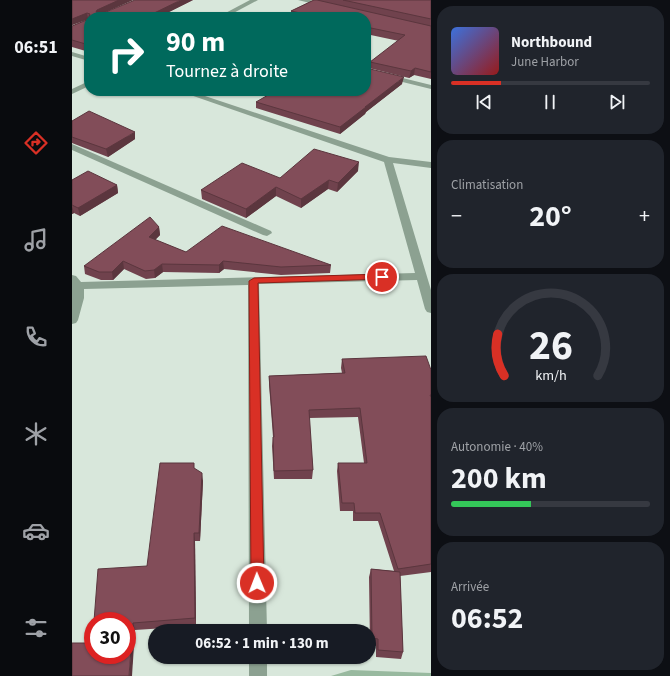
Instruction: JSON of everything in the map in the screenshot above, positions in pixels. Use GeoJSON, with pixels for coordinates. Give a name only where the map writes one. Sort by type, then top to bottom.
{"type":"FeatureCollection","features":[{"type":"Feature","properties":{"kind":"street"},"geometry":{"type":"LineString","coordinates":[[232,12],[256,0]]}},
{"type":"Feature","properties":{"kind":"street"},"geometry":{"type":"LineString","coordinates":[[302,0],[332,7]]}},
{"type":"Feature","properties":{"kind":"street"},"geometry":{"type":"LineString","coordinates":[[72,54],[84,58]]}},
{"type":"Feature","properties":{"kind":"street"},"geometry":{"type":"LineString","coordinates":[[371,72],[431,87]]}},
{"type":"Feature","properties":{"kind":"street"},"geometry":{"type":"LineString","coordinates":[[72,92],[84,86]]}},
{"type":"Feature","properties":{"kind":"street"},"geometry":{"type":"LineString","coordinates":[[198,96],[388,160],[431,165]]}},
{"type":"Feature","properties":{"kind":"street"},"geometry":{"type":"LineString","coordinates":[[72,147],[268,232]]}},
{"type":"Feature","properties":{"kind":"street"},"geometry":{"type":"LineString","coordinates":[[388,160],[431,310]]}},
{"type":"Feature","properties":{"kind":"street"},"geometry":{"type":"LineString","coordinates":[[72,320],[78,298],[75,282],[254,281],[421,276]]}},
{"type":"Feature","properties":{"kind":"street"},"geometry":{"type":"LineString","coordinates":[[254,281],[258,624]]}},
{"type":"Feature","properties":{"kind":"street"},"geometry":{"type":"LineString","coordinates":[[258,664],[258,676]]}},
{"type":"Feature","properties":{"kind":"green space"},"geometry":{"type":"Polygon","coordinates":[[[351,670],[431,673],[431,676],[331,676],[351,670]]]}},
{"type":"Feature","properties":{"kind":"building"},"geometry":{"type":"Polygon","coordinates":[[[72,0],[119,0],[97,10],[96,12],[84,12],[84,14],[72,19],[72,0]]]}},
{"type":"Feature","properties":{"kind":"building"},"geometry":{"type":"Polygon","coordinates":[[[135,0],[181,0],[156,12],[106,12],[135,0]]]}},
{"type":"Feature","properties":{"kind":"building"},"geometry":{"type":"Polygon","coordinates":[[[317,0],[370,12],[296,12],[291,11],[317,0]]]}},
{"type":"Feature","properties":{"kind":"building"},"geometry":{"type":"Polygon","coordinates":[[[343,0],[431,0],[431,19],[343,0]]]}},
{"type":"Feature","properties":{"kind":"building"},"geometry":{"type":"Polygon","coordinates":[[[371,12],[431,26],[431,72],[415,68],[411,71],[371,62],[405,35],[371,28],[371,12]]]}},
{"type":"Feature","properties":{"kind":"building"},"geometry":{"type":"Polygon","coordinates":[[[84,21],[84,44],[72,40],[72,26],[84,21]]]}},
{"type":"Feature","properties":{"kind":"building"},"geometry":{"type":"Polygon","coordinates":[[[371,69],[404,77],[340,127],[256,102],[266,96],[371,96],[371,69]]]}},
{"type":"Feature","properties":{"kind":"building"},"geometry":{"type":"Polygon","coordinates":[[[89,111],[135,132],[106,149],[72,137],[72,121],[89,111]]]}},
{"type":"Feature","properties":{"kind":"building"},"geometry":{"type":"Polygon","coordinates":[[[314,149],[359,162],[338,183],[329,180],[301,199],[276,187],[246,209],[201,190],[242,163],[280,178],[314,149]]]}},
{"type":"Feature","properties":{"kind":"building"},"geometry":{"type":"Polygon","coordinates":[[[88,171],[117,185],[78,208],[72,205],[72,180],[88,171]]]}},
{"type":"Feature","properties":{"kind":"building"},"geometry":{"type":"Polygon","coordinates":[[[150,217],[159,227],[149,237],[186,252],[222,226],[331,265],[281,267],[223,261],[219,265],[162,264],[154,270],[145,271],[123,261],[112,272],[99,272],[84,266],[150,217]]]}},
{"type":"Feature","properties":{"kind":"building"},"geometry":{"type":"Polygon","coordinates":[[[426,356],[431,370],[431,564],[398,569],[380,513],[355,513],[354,503],[342,503],[338,463],[367,463],[360,408],[309,410],[313,470],[274,471],[274,437],[269,376],[345,373],[342,359],[426,356]]]}},
{"type":"Feature","properties":{"kind":"building"},"geometry":{"type":"Polygon","coordinates":[[[160,463],[194,463],[194,468],[202,473],[199,533],[194,533],[195,618],[136,623],[136,612],[95,612],[98,569],[147,566],[160,463]]]}},
{"type":"Feature","properties":{"kind":"building"},"geometry":{"type":"Polygon","coordinates":[[[371,569],[400,572],[403,652],[378,650],[376,624],[372,624],[371,569]]]}},
{"type":"Feature","properties":{"kind":"building"},"geometry":{"type":"Polygon","coordinates":[[[72,643],[84,643],[84,664],[130,664],[129,676],[72,676],[72,643]]]}},
{"type":"Feature","properties":{"kind":"route"},"geometry":{"type":"LineString","coordinates":[[257,583],[254,281],[382,277]]}}]}
